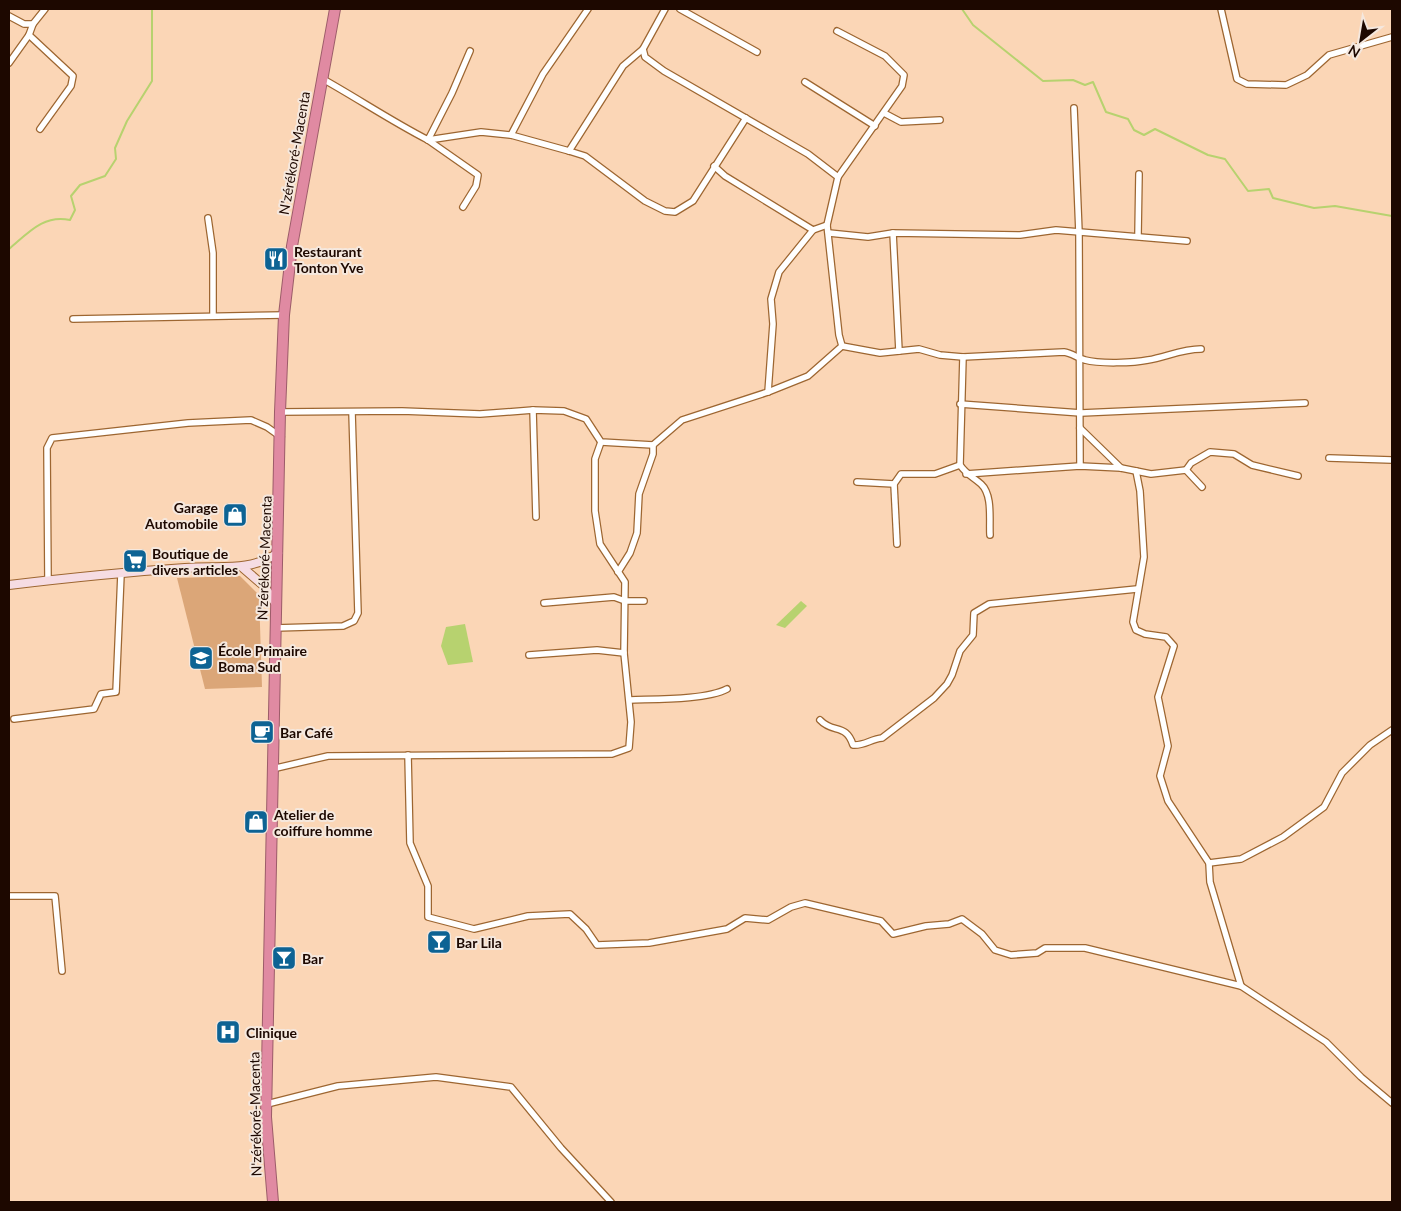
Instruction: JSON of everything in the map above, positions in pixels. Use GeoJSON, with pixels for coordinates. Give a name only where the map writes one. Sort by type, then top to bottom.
{"type":"FeatureCollection","features":[{"type":"Feature","properties":{"kind":"highway","name":"N'zérékoré-Macenta"},"geometry":{"type":"LineString","coordinates":[[273,1202],[268,1156],[267,1104],[275,628],[284,315],[292,246],[335,9]]}},
{"type":"Feature","properties":{"kind":"street"},"geometry":{"type":"LineString","coordinates":[[9,63],[29,34],[33,24],[45,9]]}},
{"type":"Feature","properties":{"kind":"street"},"geometry":{"type":"LineString","coordinates":[[511,135],[543,74],[588,9]]}},
{"type":"Feature","properties":{"kind":"street"},"geometry":{"type":"LineString","coordinates":[[569,151],[623,66],[643,49],[665,9]]}},
{"type":"Feature","properties":{"kind":"street"},"geometry":{"type":"LineString","coordinates":[[680,9],[757,52]]}},
{"type":"Feature","properties":{"kind":"street"},"geometry":{"type":"LineString","coordinates":[[1221,9],[1237,79],[1247,84],[1286,85],[1307,75],[1328,55],[1392,37]]}},
{"type":"Feature","properties":{"kind":"street"},"geometry":{"type":"LineString","coordinates":[[9,16],[24,24],[33,24]]}},
{"type":"Feature","properties":{"kind":"street"},"geometry":{"type":"LineString","coordinates":[[837,31],[885,56],[904,76],[902,86],[876,126],[838,177],[827,225],[839,335],[842,346]]}},
{"type":"Feature","properties":{"kind":"street"},"geometry":{"type":"LineString","coordinates":[[29,34],[73,76],[71,86],[40,129]]}},
{"type":"Feature","properties":{"kind":"street"},"geometry":{"type":"LineString","coordinates":[[643,49],[646,57],[664,71],[684,80],[808,154],[838,177]]}},
{"type":"Feature","properties":{"kind":"street"},"geometry":{"type":"LineString","coordinates":[[428,140],[452,93],[470,51]]}},
{"type":"Feature","properties":{"kind":"street"},"geometry":{"type":"LineString","coordinates":[[321,78],[376,109],[397,125],[428,140],[478,175],[476,186],[463,207]]}},
{"type":"Feature","properties":{"kind":"street"},"geometry":{"type":"LineString","coordinates":[[806,82],[876,126]]}},
{"type":"Feature","properties":{"kind":"street"},"geometry":{"type":"LineString","coordinates":[[1074,108],[1079,232],[1080,466]]}},
{"type":"Feature","properties":{"kind":"street"},"geometry":{"type":"LineString","coordinates":[[884,113],[901,122],[940,120]]}},
{"type":"Feature","properties":{"kind":"street"},"geometry":{"type":"LineString","coordinates":[[428,140],[481,132],[511,135],[569,151],[585,156],[646,201],[665,211],[675,212],[693,201],[746,118]]}},
{"type":"Feature","properties":{"kind":"street"},"geometry":{"type":"LineString","coordinates":[[714,166],[725,176],[813,230]]}},
{"type":"Feature","properties":{"kind":"street"},"geometry":{"type":"LineString","coordinates":[[1138,235],[1139,174]]}},
{"type":"Feature","properties":{"kind":"street"},"geometry":{"type":"LineString","coordinates":[[208,218],[213,253],[213,315]]}},
{"type":"Feature","properties":{"kind":"street"},"geometry":{"type":"LineString","coordinates":[[768,392],[773,324],[771,299],[779,272],[813,230],[827,225]]}},
{"type":"Feature","properties":{"kind":"street"},"geometry":{"type":"LineString","coordinates":[[829,233],[868,237],[893,233],[961,236],[1020,235],[1056,230],[1138,235],[1187,241]]}},
{"type":"Feature","properties":{"kind":"street"},"geometry":{"type":"LineString","coordinates":[[893,233],[899,351]]}},
{"type":"Feature","properties":{"kind":"street"},"geometry":{"type":"LineString","coordinates":[[73,319],[284,315]]}},
{"type":"Feature","properties":{"kind":"street"},"geometry":{"type":"LineString","coordinates":[[601,442],[653,445],[682,420],[768,392],[808,376],[842,346]]}},
{"type":"Feature","properties":{"kind":"street"},"geometry":{"type":"LineString","coordinates":[[842,346],[866,352],[919,349],[940,355],[963,357],[1064,352],[1074,354],[1088,361],[1134,362],[1189,349],[1201,349]]}},
{"type":"Feature","properties":{"kind":"street"},"geometry":{"type":"LineString","coordinates":[[963,357],[960,404],[960,465],[966,474],[982,485],[988,495],[990,535]]}},
{"type":"Feature","properties":{"kind":"street"},"geometry":{"type":"LineString","coordinates":[[960,404],[1081,413],[1305,403]]}},
{"type":"Feature","properties":{"kind":"street"},"geometry":{"type":"LineString","coordinates":[[280,412],[480,414],[533,410],[564,411],[586,419],[601,442]]}},
{"type":"Feature","properties":{"kind":"street"},"geometry":{"type":"LineString","coordinates":[[533,410],[536,517]]}},
{"type":"Feature","properties":{"kind":"street"},"geometry":{"type":"LineString","coordinates":[[275,628],[343,626],[354,621],[358,613],[352,412]]}},
{"type":"Feature","properties":{"kind":"street"},"geometry":{"type":"LineString","coordinates":[[48,581],[47,448],[52,438],[179,423],[251,420],[267,427],[281,437]]}},
{"type":"Feature","properties":{"kind":"street"},"geometry":{"type":"LineString","coordinates":[[1080,428],[1121,468]]}},
{"type":"Feature","properties":{"kind":"street"},"geometry":{"type":"LineString","coordinates":[[272,769],[328,756],[612,754],[628,748],[630,700],[624,653],[624,582],[600,544],[595,510],[595,459],[601,442]]}},
{"type":"Feature","properties":{"kind":"street"},"geometry":{"type":"LineString","coordinates":[[618,572],[630,553],[637,533],[639,494],[653,454],[653,445]]}},
{"type":"Feature","properties":{"kind":"street"},"geometry":{"type":"LineString","coordinates":[[966,474],[1080,466],[1121,468],[1151,474],[1186,470],[1192,463],[1210,452],[1234,454],[1252,465],[1298,476]]}},
{"type":"Feature","properties":{"kind":"street"},"geometry":{"type":"LineString","coordinates":[[1329,458],[1392,460]]}},
{"type":"Feature","properties":{"kind":"street"},"geometry":{"type":"LineString","coordinates":[[897,544],[894,484],[901,474],[935,474],[960,465]]}},
{"type":"Feature","properties":{"kind":"street"},"geometry":{"type":"LineString","coordinates":[[1186,470],[1202,487]]}},
{"type":"Feature","properties":{"kind":"street"},"geometry":{"type":"LineString","coordinates":[[1136,471],[1140,491],[1144,557],[1137,589],[1133,622],[1136,630],[1145,634],[1166,637],[1174,646],[1158,698],[1168,746],[1160,776],[1168,801],[1208,863],[1210,882],[1241,986]]}},
{"type":"Feature","properties":{"kind":"street"},"geometry":{"type":"LineString","coordinates":[[857,482],[894,484]]}},
{"type":"Feature","properties":{"kind":"street"},"geometry":{"type":"LineString","coordinates":[[9,585],[187,568],[244,568],[264,562],[278,553]]}},
{"type":"Feature","properties":{"kind":"street"},"geometry":{"type":"LineString","coordinates":[[244,568],[264,586],[276,604]]}},
{"type":"Feature","properties":{"kind":"street"},"geometry":{"type":"LineString","coordinates":[[14,719],[94,710],[101,694],[116,692],[121,574]]}},
{"type":"Feature","properties":{"kind":"street"},"geometry":{"type":"LineString","coordinates":[[820,720],[828,728],[844,730],[850,737],[853,745],[861,746],[872,739],[882,738],[934,698],[947,684],[960,651],[973,635],[974,613],[990,604],[1137,589]]}},
{"type":"Feature","properties":{"kind":"street"},"geometry":{"type":"LineString","coordinates":[[544,603],[614,596],[625,601],[644,601]]}},
{"type":"Feature","properties":{"kind":"street"},"geometry":{"type":"LineString","coordinates":[[529,655],[597,650],[624,653]]}},
{"type":"Feature","properties":{"kind":"street"},"geometry":{"type":"LineString","coordinates":[[630,700],[694,696],[722,692],[727,688]]}},
{"type":"Feature","properties":{"kind":"street"},"geometry":{"type":"LineString","coordinates":[[1208,863],[1241,859],[1283,837],[1324,807],[1342,773],[1370,745],[1392,730]]}},
{"type":"Feature","properties":{"kind":"street"},"geometry":{"type":"LineString","coordinates":[[408,755],[410,843],[428,886],[428,918],[474,929],[528,916],[570,914],[586,929],[597,945],[649,943],[727,929],[745,918],[768,920],[805,903],[881,921],[893,934],[926,926],[949,924],[962,919],[982,934],[995,950],[1010,955],[1037,953],[1045,948],[1085,948],[1241,986],[1326,1042],[1361,1077],[1392,1103]]}},
{"type":"Feature","properties":{"kind":"street"},"geometry":{"type":"LineString","coordinates":[[9,896],[55,896],[62,972]]}},
{"type":"Feature","properties":{"kind":"street"},"geometry":{"type":"LineString","coordinates":[[267,1104],[338,1086],[436,1077],[511,1087],[561,1148],[611,1202]]}},
{"type":"Feature","properties":{"kind":"shaded area"},"geometry":{"type":"Polygon","coordinates":[[[240,576],[259,595],[262,687],[205,689],[177,578],[240,576]]]}},
{"type":"Feature","properties":{"kind":"shaded area"},"geometry":{"type":"Polygon","coordinates":[[[801,601],[807,606],[785,628],[776,625],[801,601]]]}},
{"type":"Feature","properties":{"kind":"shaded area"},"geometry":{"type":"Polygon","coordinates":[[[465,624],[473,662],[448,665],[441,646],[446,627],[465,624]]]}},
{"type":"Feature","properties":{"kind":"waterway"},"geometry":{"type":"LineString","coordinates":[[9,249],[44,222],[61,219],[70,220],[75,210],[71,196],[80,185],[105,176],[116,159],[115,148],[127,121],[152,81],[152,9]]}},
{"type":"Feature","properties":{"kind":"waterway"},"geometry":{"type":"LineString","coordinates":[[962,9],[973,25],[1043,81],[1073,80],[1085,85],[1093,82],[1106,112],[1128,119],[1134,130],[1144,135],[1155,129],[1208,155],[1225,159],[1248,191],[1269,189],[1273,198],[1314,208],[1335,206],[1392,216]]}},
{"type":"Feature","properties":{"kind":"place","name":"Restaurant Tonton Yve"},"geometry":{"type":"Point","coordinates":[276,259]}},
{"type":"Feature","properties":{"kind":"place","name":"Garage Automobile"},"geometry":{"type":"Point","coordinates":[235,515]}},
{"type":"Feature","properties":{"kind":"place","name":"Boutique de divers articles"},"geometry":{"type":"Point","coordinates":[135,561]}},
{"type":"Feature","properties":{"kind":"place","name":"École Primaire Boma Sud"},"geometry":{"type":"Point","coordinates":[201,658]}},
{"type":"Feature","properties":{"kind":"place","name":"Bar Café"},"geometry":{"type":"Point","coordinates":[262,732]}},
{"type":"Feature","properties":{"kind":"place","name":"Atelier de coiffure homme"},"geometry":{"type":"Point","coordinates":[256,822]}},
{"type":"Feature","properties":{"kind":"place","name":"Bar Lila"},"geometry":{"type":"Point","coordinates":[439,942]}},
{"type":"Feature","properties":{"kind":"place","name":"Bar"},"geometry":{"type":"Point","coordinates":[284,958]}},
{"type":"Feature","properties":{"kind":"place","name":"Clinique"},"geometry":{"type":"Point","coordinates":[228,1032]}}]}
